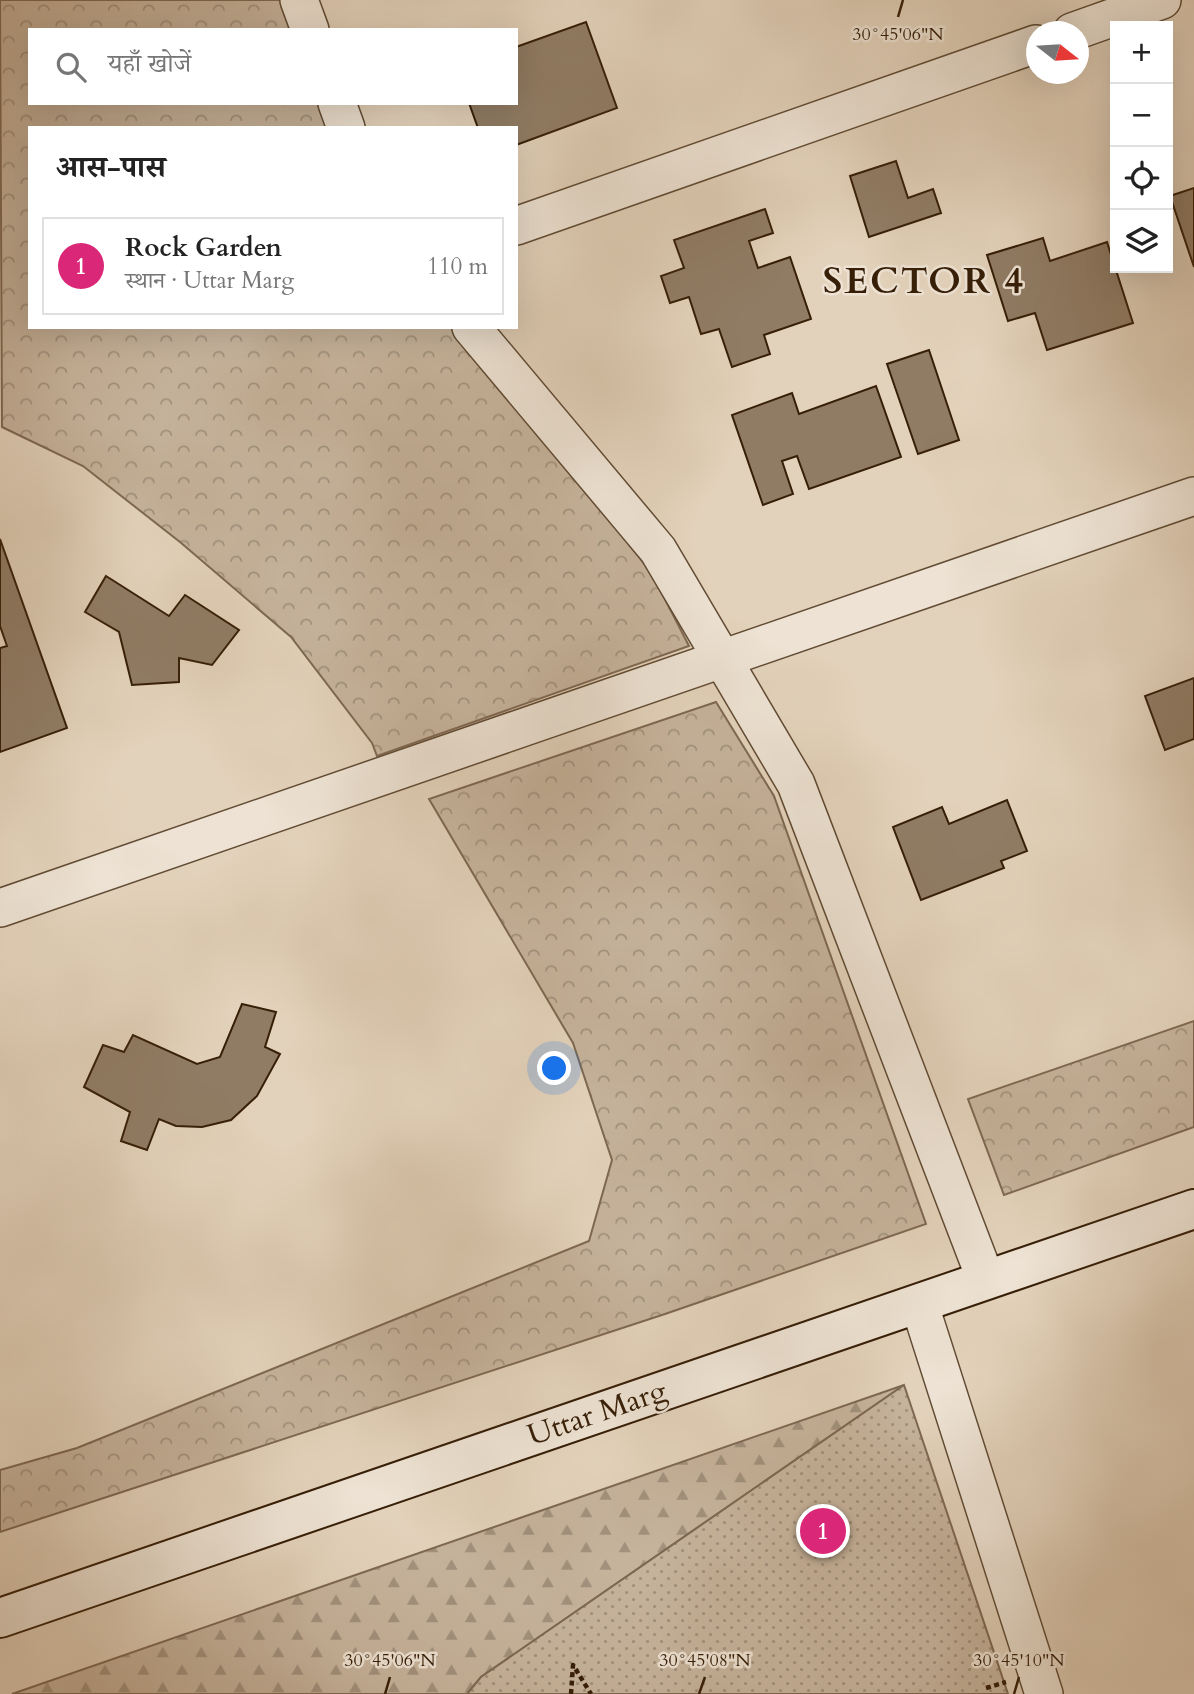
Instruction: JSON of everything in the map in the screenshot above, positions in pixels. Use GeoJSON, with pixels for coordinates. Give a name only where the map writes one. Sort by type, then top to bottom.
{"type":"FeatureCollection","features":[{"type":"Feature","properties":{"kind":"main road","name":"Uttar Marg"},"geometry":{"type":"LineString","coordinates":[[0,1618],[1194,1209]]}},
{"type":"Feature","properties":{"kind":"street"},"geometry":{"type":"LineString","coordinates":[[299,0],[309,28]]}},
{"type":"Feature","properties":{"kind":"street"},"geometry":{"type":"LineString","coordinates":[[1089,26],[1162,0]]}},
{"type":"Feature","properties":{"kind":"street"},"geometry":{"type":"LineString","coordinates":[[518,225],[1026,48]]}},
{"type":"Feature","properties":{"kind":"street"},"geometry":{"type":"LineString","coordinates":[[338,105],[344,126]]}},
{"type":"Feature","properties":{"kind":"street"},"geometry":{"type":"LineString","coordinates":[[473,329],[658,550],[796,784],[986,1280]]}},
{"type":"Feature","properties":{"kind":"street"},"geometry":{"type":"LineString","coordinates":[[0,908],[1194,496]]}},
{"type":"Feature","properties":{"kind":"street"},"geometry":{"type":"LineString","coordinates":[[919,1303],[1044,1694]]}},
{"type":"Feature","properties":{"kind":"path"},"geometry":{"type":"LineString","coordinates":[[571,1694],[573,1665],[591,1694]]}},
{"type":"Feature","properties":{"kind":"green space"},"geometry":{"type":"Polygon","coordinates":[[[0,0],[285,0],[295,28],[28,28],[28,105],[322,105],[329,126],[28,126],[28,329],[456,329],[651,572],[689,646],[377,756],[372,743],[291,637],[180,542],[83,466],[2,427],[0,0]]]}},
{"type":"Feature","properties":{"kind":"green space"},"geometry":{"type":"Polygon","coordinates":[[[716,702],[774,796],[926,1224],[665,1314],[0,1532],[0,1470],[77,1448],[589,1241],[612,1160],[573,1043],[429,799],[716,702]]]}},
{"type":"Feature","properties":{"kind":"green space"},"geometry":{"type":"Polygon","coordinates":[[[1194,1021],[1194,1127],[1004,1195],[968,1099],[1194,1021]]]}},
{"type":"Feature","properties":{"kind":"green space"},"geometry":{"type":"Polygon","coordinates":[[[904,1385],[481,1677],[467,1694],[12,1694],[904,1385]]]}},
{"type":"Feature","properties":{"kind":"green space"},"geometry":{"type":"Polygon","coordinates":[[[904,1385],[1008,1694],[467,1694],[481,1677],[904,1385]]]}},
{"type":"Feature","properties":{"kind":"building"},"geometry":{"type":"Polygon","coordinates":[[[586,22],[617,108],[518,144],[518,126],[477,126],[470,105],[518,105],[518,46],[586,22]]]}},
{"type":"Feature","properties":{"kind":"building"},"geometry":{"type":"Polygon","coordinates":[[[896,161],[908,198],[933,189],[941,213],[869,237],[850,176],[896,161]]]}},
{"type":"Feature","properties":{"kind":"building"},"geometry":{"type":"Polygon","coordinates":[[[1194,188],[1194,267],[1173,205],[1173,195],[1194,188]]]}},
{"type":"Feature","properties":{"kind":"building"},"geometry":{"type":"Polygon","coordinates":[[[765,209],[773,233],[749,241],[758,268],[790,257],[811,319],[764,335],[770,354],[732,367],[719,329],[701,334],[689,297],[670,303],[661,276],[684,268],[674,240],[765,209]]]}},
{"type":"Feature","properties":{"kind":"building"},"geometry":{"type":"Polygon","coordinates":[[[1043,238],[1050,261],[1107,242],[1110,273],[1117,273],[1133,323],[1047,350],[1035,313],[1008,321],[987,255],[1043,238]]]}},
{"type":"Feature","properties":{"kind":"building"},"geometry":{"type":"Polygon","coordinates":[[[929,350],[959,440],[918,454],[887,364],[929,350]]]}},
{"type":"Feature","properties":{"kind":"building"},"geometry":{"type":"Polygon","coordinates":[[[876,386],[901,457],[809,489],[797,456],[782,461],[793,494],[763,505],[732,415],[792,393],[799,414],[876,386]]]}},
{"type":"Feature","properties":{"kind":"building"},"geometry":{"type":"Polygon","coordinates":[[[0,539],[67,728],[0,752],[0,648],[7,646],[0,626],[0,539]]]}},
{"type":"Feature","properties":{"kind":"building"},"geometry":{"type":"Polygon","coordinates":[[[106,576],[169,616],[185,595],[239,630],[212,665],[179,658],[179,682],[132,685],[119,632],[85,612],[106,576]]]}},
{"type":"Feature","properties":{"kind":"building"},"geometry":{"type":"Polygon","coordinates":[[[1194,678],[1194,739],[1165,750],[1145,696],[1194,678]]]}},
{"type":"Feature","properties":{"kind":"building"},"geometry":{"type":"Polygon","coordinates":[[[1007,800],[1027,851],[1001,861],[1004,868],[921,900],[893,827],[942,807],[949,824],[1007,800]]]}},
{"type":"Feature","properties":{"kind":"building"},"geometry":{"type":"Polygon","coordinates":[[[242,1004],[276,1012],[265,1047],[280,1054],[257,1096],[231,1120],[202,1127],[176,1126],[159,1119],[147,1150],[121,1141],[130,1112],[84,1087],[103,1045],[124,1052],[133,1035],[197,1064],[220,1057],[242,1004]]]}},
{"type":"Feature","properties":{"kind":"place","name":"Rock Garden"},"geometry":{"type":"Point","coordinates":[823,1531]}},
{"type":"Feature","properties":{"kind":"district","name":"SECTOR 4"},"geometry":{"type":"Point","coordinates":[924,281]}}]}
